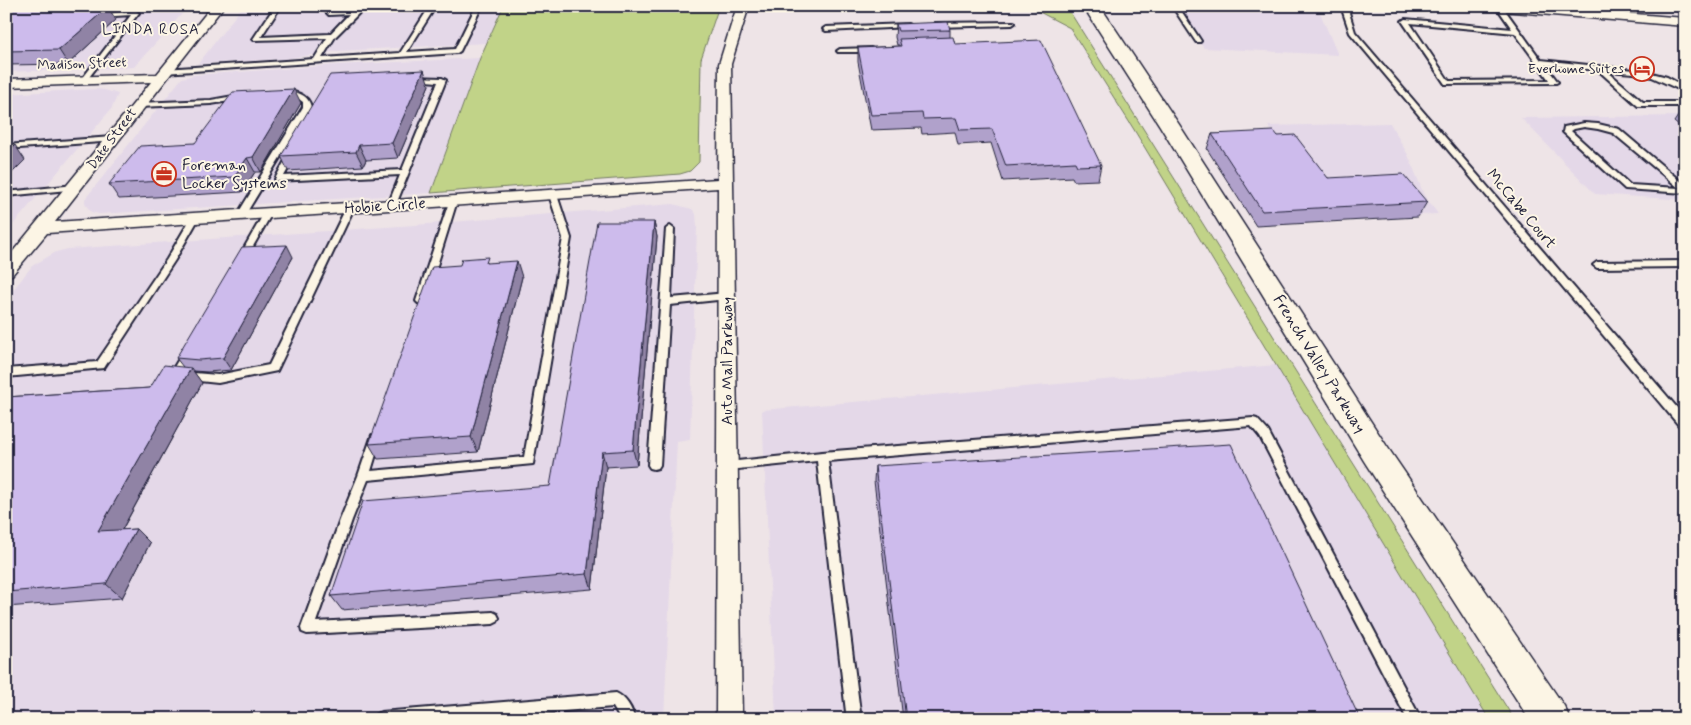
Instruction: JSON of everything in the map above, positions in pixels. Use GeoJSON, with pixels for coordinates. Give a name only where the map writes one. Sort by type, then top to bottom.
{"type":"FeatureCollection","features":[{"type":"Feature","properties":{"kind":"main road","name":"French Valley Parkway"},"geometry":{"type":"LineString","coordinates":[[1091,6],[1170,126],[1375,453],[1551,719]]}},
{"type":"Feature","properties":{"kind":"street","name":"Date Street"},"geometry":{"type":"LineString","coordinates":[[9,265],[44,228],[138,104],[218,6]]}},
{"type":"Feature","properties":{"kind":"street","name":"Auto Mall Parkway"},"geometry":{"type":"LineString","coordinates":[[729,719],[725,64],[743,6]]}},
{"type":"Feature","properties":{"kind":"street"},"geometry":{"type":"LineString","coordinates":[[1494,7],[1685,22]]}},
{"type":"Feature","properties":{"kind":"street","name":"Madison Street"},"geometry":{"type":"LineString","coordinates":[[6,83],[162,74]]}},
{"type":"Feature","properties":{"kind":"street","name":"Hobie Circle"},"geometry":{"type":"LineString","coordinates":[[44,228],[726,183]]}},
{"type":"Feature","properties":{"kind":"lane"},"geometry":{"type":"LineString","coordinates":[[278,6],[256,39],[332,36]]}},
{"type":"Feature","properties":{"kind":"lane"},"geometry":{"type":"LineString","coordinates":[[327,6],[325,8],[331,14],[359,9]]}},
{"type":"Feature","properties":{"kind":"lane"},"geometry":{"type":"LineString","coordinates":[[402,54],[433,6]]}},
{"type":"Feature","properties":{"kind":"lane"},"geometry":{"type":"LineString","coordinates":[[162,74],[317,60],[457,51],[480,6]]}},
{"type":"Feature","properties":{"kind":"lane"},"geometry":{"type":"LineString","coordinates":[[1175,6],[1198,41]]}},
{"type":"Feature","properties":{"kind":"lane","name":"McCabe Court"},"geometry":{"type":"LineString","coordinates":[[1344,6],[1352,32],[1685,425]]}},
{"type":"Feature","properties":{"kind":"lane"},"geometry":{"type":"LineString","coordinates":[[1494,7],[1515,31],[1554,82],[1447,83],[1405,21],[1515,31]]}},
{"type":"Feature","properties":{"kind":"lane"},"geometry":{"type":"LineString","coordinates":[[317,60],[332,36],[359,9]]}},
{"type":"Feature","properties":{"kind":"lane"},"geometry":{"type":"LineString","coordinates":[[84,80],[136,13],[87,16]]}},
{"type":"Feature","properties":{"kind":"lane"},"geometry":{"type":"LineString","coordinates":[[928,26],[1012,23]]}},
{"type":"Feature","properties":{"kind":"lane"},"geometry":{"type":"LineString","coordinates":[[826,29],[918,26]]}},
{"type":"Feature","properties":{"kind":"lane"},"geometry":{"type":"LineString","coordinates":[[840,51],[876,50]]}},
{"type":"Feature","properties":{"kind":"lane"},"geometry":{"type":"LineString","coordinates":[[1539,62],[1646,72],[1669,79],[1685,90]]}},
{"type":"Feature","properties":{"kind":"lane"},"geometry":{"type":"LineString","coordinates":[[1600,68],[1641,104],[1685,104]]}},
{"type":"Feature","properties":{"kind":"lane"},"geometry":{"type":"LineString","coordinates":[[392,205],[442,80],[401,80]]}},
{"type":"Feature","properties":{"kind":"lane"},"geometry":{"type":"LineString","coordinates":[[241,215],[307,107],[306,100],[298,95],[278,93]]}},
{"type":"Feature","properties":{"kind":"lane"},"geometry":{"type":"LineString","coordinates":[[138,104],[211,102],[247,96]]}},
{"type":"Feature","properties":{"kind":"lane"},"geometry":{"type":"LineString","coordinates":[[1576,126],[1604,127],[1616,131],[1685,190],[1628,187],[1567,132],[1567,129],[1576,126]]}},
{"type":"Feature","properties":{"kind":"lane"},"geometry":{"type":"LineString","coordinates":[[6,147],[112,139]]}},
{"type":"Feature","properties":{"kind":"lane"},"geometry":{"type":"LineString","coordinates":[[282,179],[280,177],[299,144]]}},
{"type":"Feature","properties":{"kind":"lane"},"geometry":{"type":"LineString","coordinates":[[260,183],[282,179],[406,172]]}},
{"type":"Feature","properties":{"kind":"lane"},"geometry":{"type":"LineString","coordinates":[[6,194],[75,187]]}},
{"type":"Feature","properties":{"kind":"lane"},"geometry":{"type":"LineString","coordinates":[[364,476],[529,460],[567,238],[553,195]]}},
{"type":"Feature","properties":{"kind":"lane"},"geometry":{"type":"LineString","coordinates":[[416,315],[453,201]]}},
{"type":"Feature","properties":{"kind":"lane"},"geometry":{"type":"LineString","coordinates":[[195,341],[175,375],[218,379],[274,368],[350,208]]}},
{"type":"Feature","properties":{"kind":"lane"},"geometry":{"type":"LineString","coordinates":[[238,264],[268,213]]}},
{"type":"Feature","properties":{"kind":"lane"},"geometry":{"type":"LineString","coordinates":[[6,373],[100,365],[171,260],[195,218]]}},
{"type":"Feature","properties":{"kind":"lane"},"geometry":{"type":"LineString","coordinates":[[654,465],[670,229]]}},
{"type":"Feature","properties":{"kind":"lane"},"geometry":{"type":"LineString","coordinates":[[1597,265],[1685,264]]}},
{"type":"Feature","properties":{"kind":"lane"},"geometry":{"type":"LineString","coordinates":[[666,302],[727,296]]}},
{"type":"Feature","properties":{"kind":"lane"},"geometry":{"type":"LineString","coordinates":[[728,466],[822,456],[1254,422],[1264,434],[1414,719]]}},
{"type":"Feature","properties":{"kind":"lane"},"geometry":{"type":"LineString","coordinates":[[380,428],[307,628],[493,618]]}},
{"type":"Feature","properties":{"kind":"lane"},"geometry":{"type":"LineString","coordinates":[[822,456],[853,712],[851,719]]}},
{"type":"Feature","properties":{"kind":"lane"},"geometry":{"type":"LineString","coordinates":[[380,719],[616,700],[628,715],[627,719]]}},
{"type":"Feature","properties":{"kind":"shaded area"},"geometry":{"type":"Polygon","coordinates":[[[6,6],[189,6],[134,67],[6,72],[6,6]]]}},
{"type":"Feature","properties":{"kind":"shaded area"},"geometry":{"type":"Polygon","coordinates":[[[243,6],[511,6],[502,9],[486,43],[339,51],[284,59],[198,64],[243,6]]]}},
{"type":"Feature","properties":{"kind":"shaded area"},"geometry":{"type":"Polygon","coordinates":[[[1174,6],[1314,6],[1318,8],[1338,55],[1204,48],[1185,25],[1174,6]]]}},
{"type":"Feature","properties":{"kind":"shaded area"},"geometry":{"type":"Polygon","coordinates":[[[480,58],[431,193],[99,214],[91,212],[85,204],[85,199],[182,78],[194,75],[336,65],[480,58]]]}},
{"type":"Feature","properties":{"kind":"shaded area"},"geometry":{"type":"Polygon","coordinates":[[[95,89],[118,94],[112,108],[6,233],[6,94],[95,89]]]}},
{"type":"Feature","properties":{"kind":"shaded area"},"geometry":{"type":"Polygon","coordinates":[[[1685,116],[1685,200],[1595,194],[1521,118],[1685,116]]]}},
{"type":"Feature","properties":{"kind":"shaded area"},"geometry":{"type":"Polygon","coordinates":[[[1390,123],[1408,155],[1424,195],[1438,214],[1339,220],[1268,126],[1390,123]]]}},
{"type":"Feature","properties":{"kind":"shaded area"},"geometry":{"type":"Polygon","coordinates":[[[673,204],[692,209],[696,214],[697,227],[690,439],[677,441],[664,719],[6,719],[6,299],[32,266],[56,252],[68,249],[415,225],[673,204]]]}},
{"type":"Feature","properties":{"kind":"shaded area"},"geometry":{"type":"Polygon","coordinates":[[[1276,365],[1489,719],[776,719],[762,410],[1276,365]]]}},
{"type":"Feature","properties":{"kind":"green space"},"geometry":{"type":"Polygon","coordinates":[[[511,6],[719,6],[701,59],[699,162],[690,171],[680,174],[431,193],[480,58],[502,9],[511,6]]]}},
{"type":"Feature","properties":{"kind":"green space"},"geometry":{"type":"Polygon","coordinates":[[[1028,6],[1061,6],[1068,9],[1514,719],[1489,719],[1133,128],[1070,28],[1028,6]]]}},
{"type":"Feature","properties":{"kind":"building"},"geometry":{"type":"Polygon","coordinates":[[[6,6],[47,6],[49,8],[108,7],[59,50],[6,51],[6,6]]]}},
{"type":"Feature","properties":{"kind":"building"},"geometry":{"type":"Polygon","coordinates":[[[948,22],[950,30],[898,31],[896,24],[948,22]]]}},
{"type":"Feature","properties":{"kind":"building"},"geometry":{"type":"Polygon","coordinates":[[[953,37],[955,44],[1041,40],[1101,165],[1077,166],[1075,162],[1006,166],[992,129],[960,130],[956,118],[923,119],[922,113],[871,115],[858,48],[901,46],[899,39],[953,37]]]}},
{"type":"Feature","properties":{"kind":"building"},"geometry":{"type":"Polygon","coordinates":[[[424,70],[392,143],[359,145],[356,152],[281,156],[330,75],[424,70]]]}},
{"type":"Feature","properties":{"kind":"building"},"geometry":{"type":"Polygon","coordinates":[[[294,89],[253,157],[247,158],[234,177],[109,184],[140,146],[195,143],[233,92],[294,89]]]}},
{"type":"Feature","properties":{"kind":"building"},"geometry":{"type":"Polygon","coordinates":[[[1274,131],[1278,136],[1295,135],[1328,178],[1403,174],[1427,202],[1262,211],[1212,134],[1274,131]]]}},
{"type":"Feature","properties":{"kind":"building"},"geometry":{"type":"Polygon","coordinates":[[[15,145],[6,154],[6,146],[15,145]]]}},
{"type":"Feature","properties":{"kind":"building"},"geometry":{"type":"Polygon","coordinates":[[[597,222],[654,222],[633,450],[602,452],[587,574],[331,596],[363,501],[550,486],[597,222]]]}},
{"type":"Feature","properties":{"kind":"building"},"geometry":{"type":"Polygon","coordinates":[[[287,245],[223,358],[199,360],[176,358],[242,247],[287,245]]]}},
{"type":"Feature","properties":{"kind":"building"},"geometry":{"type":"Polygon","coordinates":[[[488,257],[486,263],[517,261],[471,437],[369,444],[432,267],[460,265],[462,259],[488,257]]]}},
{"type":"Feature","properties":{"kind":"building"},"geometry":{"type":"Polygon","coordinates":[[[164,365],[191,368],[98,531],[136,529],[106,584],[6,592],[6,397],[150,388],[164,365]]]}},
{"type":"Feature","properties":{"kind":"building"},"geometry":{"type":"Polygon","coordinates":[[[1231,444],[1360,719],[906,719],[875,466],[1231,444]]]}},
{"type":"Feature","properties":{"kind":"place","name":"Everhome Suites"},"geometry":{"type":"Point","coordinates":[1642,69]}},
{"type":"Feature","properties":{"kind":"place","name":"Foreman Locker Systems"},"geometry":{"type":"Point","coordinates":[164,174]}},
{"type":"Feature","properties":{"kind":"district","name":"LINDA ROSA"},"geometry":{"type":"Point","coordinates":[151,30]}}]}
